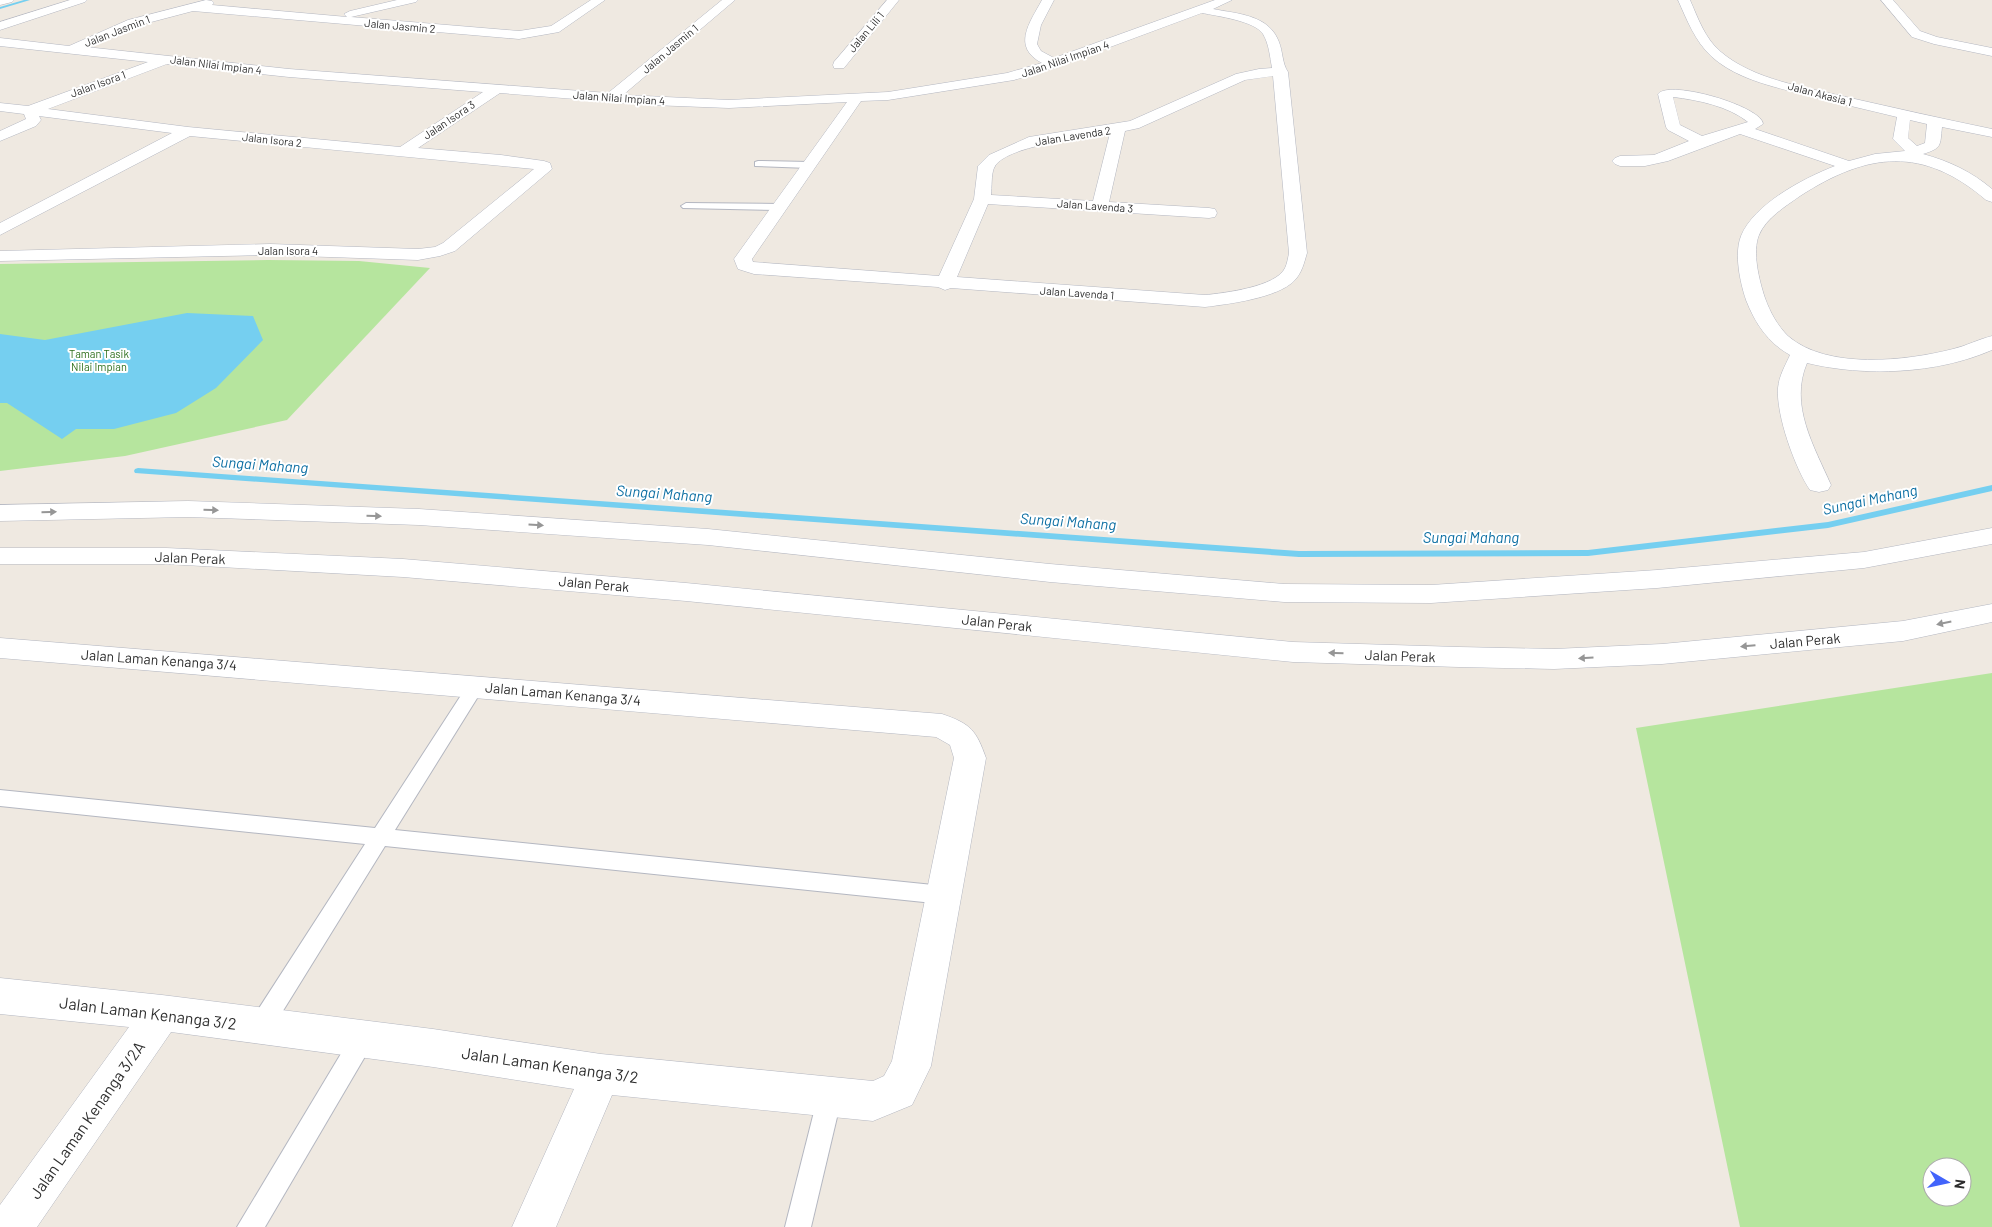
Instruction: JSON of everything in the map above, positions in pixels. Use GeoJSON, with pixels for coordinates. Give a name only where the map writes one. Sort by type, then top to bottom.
{"type":"FeatureCollection","features":[{"type":"Feature","properties":{"kind":"street"},"geometry":{"type":"LineString","coordinates":[[0,18],[60,0]]}},
{"type":"Feature","properties":{"kind":"street"},"geometry":{"type":"LineString","coordinates":[[0,26],[81,0]]}},
{"type":"Feature","properties":{"kind":"street","name":"Jalan Jasmin 1"},"geometry":{"type":"LineString","coordinates":[[72,48],[132,23],[220,0]]}},
{"type":"Feature","properties":{"kind":"street"},"geometry":{"type":"LineString","coordinates":[[325,20],[412,0]]}},
{"type":"Feature","properties":{"kind":"street","name":"Jalan Jasmin 2"},"geometry":{"type":"LineString","coordinates":[[191,7],[325,20],[523,35],[555,30],[599,0]]}},
{"type":"Feature","properties":{"kind":"street","name":"Jalan Jasmin 1"},"geometry":{"type":"LineString","coordinates":[[610,98],[729,0]]}},
{"type":"Feature","properties":{"kind":"street","name":"Jalan Lili 1"},"geometry":{"type":"LineString","coordinates":[[839,65],[893,0]]}},
{"type":"Feature","properties":{"kind":"street"},"geometry":{"type":"LineString","coordinates":[[1048,0],[1036,25],[1031,42],[1034,51],[1054,63]]}},
{"type":"Feature","properties":{"kind":"street","name":"Jalan Nilai Impian 4"},"geometry":{"type":"LineString","coordinates":[[0,42],[72,48],[289,73],[677,103],[729,104],[856,99],[904,94],[1009,77],[1204,10],[1226,0]]}},
{"type":"Feature","properties":{"kind":"street","name":"Jalan Akasia 1"},"geometry":{"type":"LineString","coordinates":[[1684,0],[1700,36],[1728,62],[1764,78],[1856,103],[1903,121]]}},
{"type":"Feature","properties":{"kind":"street"},"geometry":{"type":"LineString","coordinates":[[1886,0],[1913,31],[1920,36],[1992,52]]}},
{"type":"Feature","properties":{"kind":"street","name":"Jalan Lavenda 1"},"geometry":{"type":"LineString","coordinates":[[856,99],[743,259],[744,265],[754,268],[945,284],[1204,301],[1236,298],[1278,284],[1288,277],[1294,269],[1298,254],[1281,72],[1274,43],[1267,29],[1250,22],[1204,10]]}},
{"type":"Feature","properties":{"kind":"street","name":"Jalan Isora 1"},"geometry":{"type":"LineString","coordinates":[[29,111],[168,59]]}},
{"type":"Feature","properties":{"kind":"street","name":"Jalan Lavenda 2"},"geometry":{"type":"LineString","coordinates":[[945,284],[982,199],[986,166],[994,158],[1029,142],[1118,128],[1152,118],[1241,77],[1259,73],[1281,72]]}},
{"type":"Feature","properties":{"kind":"street","name":"Jalan Isora 3"},"geometry":{"type":"LineString","coordinates":[[402,152],[496,89]]}},
{"type":"Feature","properties":{"kind":"street"},"geometry":{"type":"LineString","coordinates":[[1620,161],[1648,162],[1661,160],[1702,142],[1756,124],[1756,120],[1749,114],[1693,95],[1679,92],[1665,94],[1673,127],[1702,142]]}},
{"type":"Feature","properties":{"kind":"street","name":"Jalan Isora 2"},"geometry":{"type":"LineString","coordinates":[[0,107],[300,144],[501,160],[544,166]]}},
{"type":"Feature","properties":{"kind":"street"},"geometry":{"type":"LineString","coordinates":[[0,137],[31,123],[34,120],[29,111]]}},
{"type":"Feature","properties":{"kind":"street"},"geometry":{"type":"LineString","coordinates":[[1989,132],[1934,129],[1903,121],[1901,141],[1914,154],[1955,171],[1989,192]]}},
{"type":"Feature","properties":{"kind":"street"},"geometry":{"type":"LineString","coordinates":[[1100,206],[1118,128]]}},
{"type":"Feature","properties":{"kind":"street"},"geometry":{"type":"LineString","coordinates":[[1934,129],[1930,147],[1914,154],[1877,158],[1849,166],[1813,182],[1773,207],[1752,231],[1747,256],[1752,292],[1759,310],[1774,334],[1801,354],[1836,364],[1866,366],[1896,364],[1959,354],[1989,346]]}},
{"type":"Feature","properties":{"kind":"street"},"geometry":{"type":"LineString","coordinates":[[1741,130],[1849,166]]}},
{"type":"Feature","properties":{"kind":"street"},"geometry":{"type":"LineString","coordinates":[[0,230],[188,131]]}},
{"type":"Feature","properties":{"kind":"street","name":"Jalan Isora 4"},"geometry":{"type":"LineString","coordinates":[[0,256],[193,252],[356,251],[433,253],[449,248],[542,171],[544,166]]}},
{"type":"Feature","properties":{"kind":"street","name":"Jalan Lavenda 3"},"geometry":{"type":"LineString","coordinates":[[982,199],[1209,213]]}},
{"type":"Feature","properties":{"kind":"street"},"geometry":{"type":"LineString","coordinates":[[1801,354],[1792,374],[1789,387],[1789,404],[1797,430],[1819,485]]}},
{"type":"Feature","properties":{"kind":"street"},"geometry":{"type":"LineString","coordinates":[[0,513],[188,509],[420,517],[708,536],[1050,573],[1284,593],[1431,594],[1657,579],[1864,560],[1992,536]]}},
{"type":"Feature","properties":{"kind":"street","name":"Jalan Perak"},"geometry":{"type":"LineString","coordinates":[[0,556],[166,556],[403,568],[686,592],[1293,652],[1459,658],[1554,660],[1662,654],[1903,631],[1992,613]]}},
{"type":"Feature","properties":{"kind":"street","name":"Jalan Laman Kenanga 3/4"},"geometry":{"type":"LineString","coordinates":[[0,648],[942,726],[962,738],[970,758],[943,895]]}},
{"type":"Feature","properties":{"kind":"street","name":"Jalan Laman Kenanga 3/2"},"geometry":{"type":"LineString","coordinates":[[0,996],[162,1013],[433,1048],[601,1074],[873,1101],[898,1091],[911,1066],[943,895]]}},
{"type":"Feature","properties":{"kind":"street","name":"Jalan Laman Kenanga 3/2A"},"geometry":{"type":"LineString","coordinates":[[11,1227],[162,1013]]}},
{"type":"Feature","properties":{"kind":"street"},"geometry":{"type":"LineString","coordinates":[[534,1227],[601,1074]]}},
{"type":"Feature","properties":{"kind":"lane"},"geometry":{"type":"LineString","coordinates":[[758,164],[809,165]]}},
{"type":"Feature","properties":{"kind":"lane"},"geometry":{"type":"LineString","coordinates":[[686,206],[780,208]]}},
{"type":"Feature","properties":{"kind":"lane"},"geometry":{"type":"LineString","coordinates":[[260,1027],[475,687]]}},
{"type":"Feature","properties":{"kind":"lane"},"geometry":{"type":"LineString","coordinates":[[0,798],[943,895]]}},
{"type":"Feature","properties":{"kind":"lane"},"geometry":{"type":"LineString","coordinates":[[250,1227],[362,1040]]}},
{"type":"Feature","properties":{"kind":"lane"},"geometry":{"type":"LineString","coordinates":[[798,1227],[830,1096]]}},
{"type":"Feature","properties":{"kind":"green space","name":"Taman Tasik Nilai Impian"},"geometry":{"type":"Polygon","coordinates":[[[268,260],[359,261],[430,268],[287,420],[125,456],[0,471],[0,264],[268,260]]]}},
{"type":"Feature","properties":{"kind":"green space"},"geometry":{"type":"Polygon","coordinates":[[[1992,673],[1992,1227],[1740,1227],[1636,728],[1992,673]]]}},
{"type":"Feature","properties":{"kind":"water"},"geometry":{"type":"Polygon","coordinates":[[[187,313],[253,316],[263,340],[216,388],[176,413],[114,429],[76,429],[62,439],[7,403],[0,403],[0,334],[45,340],[187,313]]]}},
{"type":"Feature","properties":{"kind":"waterway"},"geometry":{"type":"LineString","coordinates":[[0,8],[28,0]]}},
{"type":"Feature","properties":{"kind":"waterway","name":"Sungai Mahang"},"geometry":{"type":"LineString","coordinates":[[138,471],[1299,554],[1588,553],[1828,525],[1992,488]]}}]}
